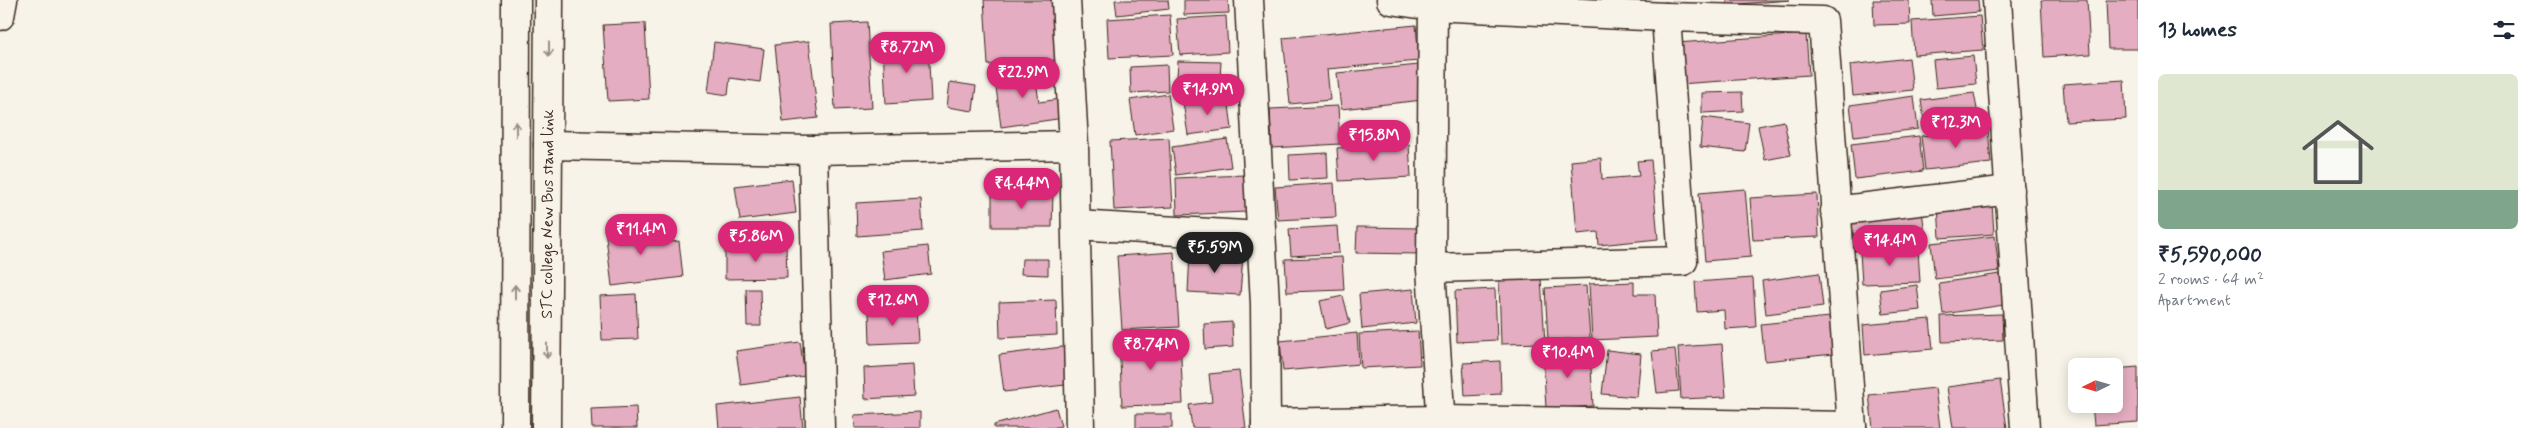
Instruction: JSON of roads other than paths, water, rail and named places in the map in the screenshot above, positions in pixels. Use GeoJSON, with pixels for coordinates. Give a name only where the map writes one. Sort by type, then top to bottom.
{"type":"FeatureCollection","features":[{"type":"Feature","properties":{"kind":"street"},"geometry":{"type":"LineString","coordinates":[[0,16],[3,0]]}},
{"type":"Feature","properties":{"kind":"street"},"geometry":{"type":"LineString","coordinates":[[515,428],[516,0]]}},
{"type":"Feature","properties":{"kind":"street","name":"STC college New Bus stand link"},"geometry":{"type":"LineString","coordinates":[[546,428],[549,0]]}},
{"type":"Feature","properties":{"kind":"street"},"geometry":{"type":"LineString","coordinates":[[1066,0],[1074,145],[1080,428]]}},
{"type":"Feature","properties":{"kind":"street"},"geometry":{"type":"LineString","coordinates":[[1249,0],[1264,304],[1266,426],[1441,424],[1852,427],[1835,211],[1823,21],[1666,17],[1391,0]]}},
{"type":"Feature","properties":{"kind":"street"},"geometry":{"type":"LineString","coordinates":[[1998,0],[2025,428]]}},
{"type":"Feature","properties":{"kind":"street"},"geometry":{"type":"LineString","coordinates":[[1432,3],[1431,268],[1441,424]]}},
{"type":"Feature","properties":{"kind":"street"},"geometry":{"type":"LineString","coordinates":[[1431,268],[1683,261],[1666,17]]}},
{"type":"Feature","properties":{"kind":"street"},"geometry":{"type":"LineString","coordinates":[[548,145],[813,150],[1074,145]]}},
{"type":"Feature","properties":{"kind":"street"},"geometry":{"type":"LineString","coordinates":[[813,150],[820,428]]}},
{"type":"Feature","properties":{"kind":"street"},"geometry":{"type":"LineString","coordinates":[[1835,211],[2010,190]]}},
{"type":"Feature","properties":{"kind":"street"},"geometry":{"type":"LineString","coordinates":[[1076,225],[1261,236]]}}]}
